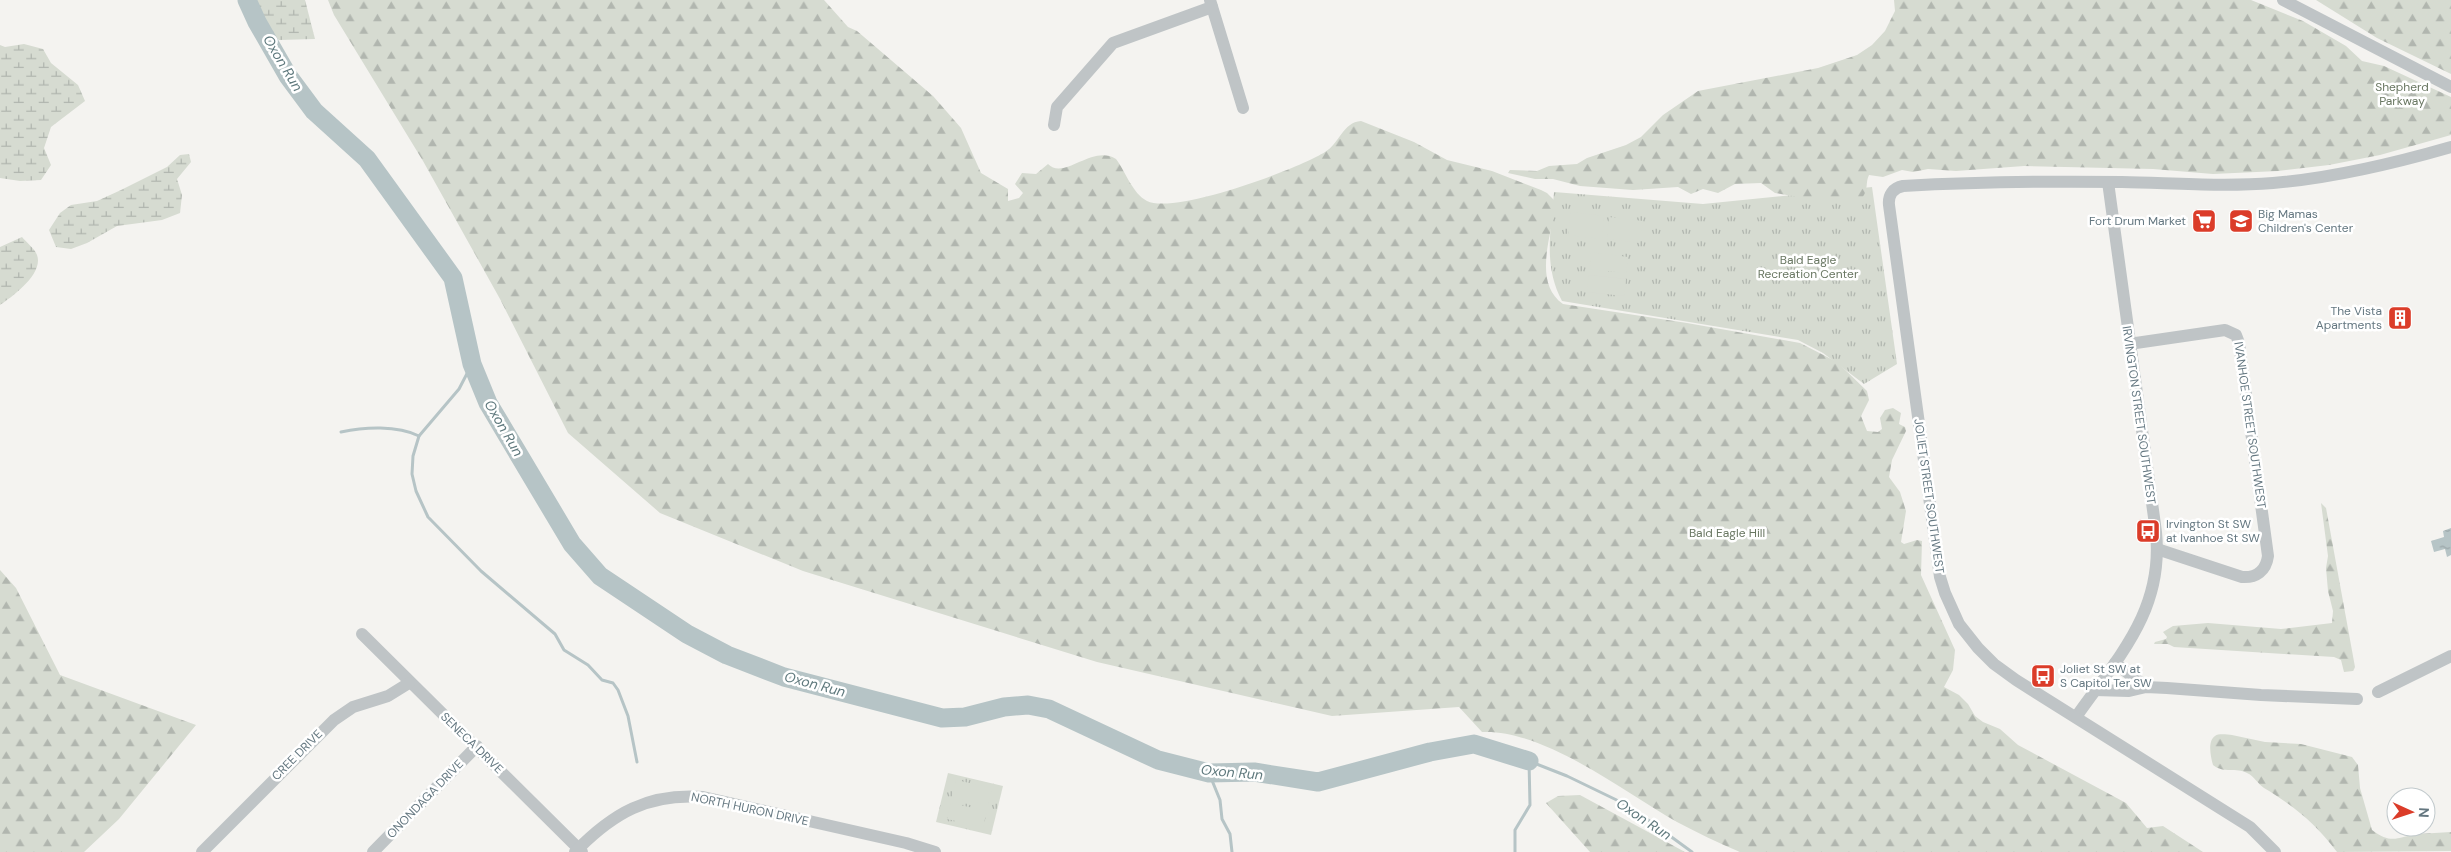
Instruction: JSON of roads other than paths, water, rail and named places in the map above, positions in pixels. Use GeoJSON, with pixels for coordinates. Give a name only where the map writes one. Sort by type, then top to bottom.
{"type":"FeatureCollection","features":[{"type":"Feature","properties":{"kind":"street"},"geometry":{"type":"LineString","coordinates":[[2283,0],[2451,87]]}},
{"type":"Feature","properties":{"kind":"street"},"geometry":{"type":"LineString","coordinates":[[1054,125],[1057,107],[1113,43],[1211,4],[1243,108]]}},
{"type":"Feature","properties":{"kind":"street"},"geometry":{"type":"LineString","coordinates":[[2108,182],[2234,185],[2296,181],[2381,166],[2451,147]]}},
{"type":"Feature","properties":{"kind":"street","name":"JOLIET STREET SOUTHWEST"},"geometry":{"type":"LineString","coordinates":[[2108,182],[1996,182],[1903,186],[1894,190],[1889,200],[1940,577],[1944,593],[1959,624],[1978,648],[2016,680],[2250,827],[2275,852]]}},
{"type":"Feature","properties":{"kind":"street","name":"IRVINGTON STREET SOUTHWEST"},"geometry":{"type":"LineString","coordinates":[[2076,717],[2138,629],[2146,612],[2154,582],[2157,549],[2108,182]]}},
{"type":"Feature","properties":{"kind":"street","name":"IVANHOE STREET SOUTHWEST"},"geometry":{"type":"LineString","coordinates":[[2129,344],[2225,330],[2236,335],[2240,343],[2248,398],[2268,556],[2266,566],[2259,573],[2245,578],[2157,549]]}},
{"type":"Feature","properties":{"kind":"street","name":"SENECA DRIVE"},"geometry":{"type":"LineString","coordinates":[[362,634],[409,683],[477,746],[579,851]]}},
{"type":"Feature","properties":{"kind":"street"},"geometry":{"type":"LineString","coordinates":[[2378,692],[2451,656]]}},
{"type":"Feature","properties":{"kind":"street"},"geometry":{"type":"LineString","coordinates":[[2115,663],[2146,687]]}},
{"type":"Feature","properties":{"kind":"street","name":"CREE DRIVE"},"geometry":{"type":"LineString","coordinates":[[202,852],[334,720],[353,707],[388,696],[409,683]]}},
{"type":"Feature","properties":{"kind":"street"},"geometry":{"type":"LineString","coordinates":[[2094,690],[2129,691],[2146,687],[2357,699]]}},
{"type":"Feature","properties":{"kind":"street","name":"ONONDAGA DRIVE"},"geometry":{"type":"LineString","coordinates":[[373,852],[477,746]]}},
{"type":"Feature","properties":{"kind":"street","name":"NORTH HURON DRIVE"},"geometry":{"type":"LineString","coordinates":[[579,851],[608,821],[624,812],[664,797],[685,796],[703,797],[905,848],[935,852]]}},
{"type":"Feature","properties":{"kind":"water"},"geometry":{"type":"Polygon","coordinates":[[[2451,528],[2451,555],[2447,557],[2445,549],[2434,552],[2431,541],[2444,537],[2443,531],[2451,528]]]}},
{"type":"Feature","properties":{"kind":"waterway","name":"Oxon Run"},"geometry":{"type":"LineString","coordinates":[[247,0],[257,22],[288,76],[314,111],[367,159],[453,278],[472,364],[488,403],[572,544],[600,576],[687,634],[727,655],[784,677],[942,718],[965,717],[1004,707],[1028,705],[1049,709],[1158,760],[1209,773],[1254,772],[1318,782],[1430,752],[1474,744],[1529,761]]}},
{"type":"Feature","properties":{"kind":"waterway"},"geometry":{"type":"LineString","coordinates":[[472,364],[459,389],[419,436],[413,456],[412,474],[416,491],[428,517],[481,571],[555,634],[564,650],[588,665],[602,680],[613,683],[618,690],[628,716],[637,762]]}},
{"type":"Feature","properties":{"kind":"waterway"},"geometry":{"type":"LineString","coordinates":[[341,432],[380,428],[401,430],[419,436]]}},
{"type":"Feature","properties":{"kind":"waterway","name":"Oxon Run"},"geometry":{"type":"LineString","coordinates":[[1515,852],[1515,830],[1530,805],[1529,761],[1567,776],[1629,806],[1692,852]]}},
{"type":"Feature","properties":{"kind":"waterway"},"geometry":{"type":"LineString","coordinates":[[1209,773],[1220,800],[1222,819],[1230,834],[1232,852]]}},
{"type":"Feature","properties":{"kind":"place","name":"Fort Drum Market"},"geometry":{"type":"Point","coordinates":[2204,221]}},
{"type":"Feature","properties":{"kind":"place","name":"Big Mamas Children's Center"},"geometry":{"type":"Point","coordinates":[2241,221]}},
{"type":"Feature","properties":{"kind":"place","name":"The Vista Apartments"},"geometry":{"type":"Point","coordinates":[2400,318]}},
{"type":"Feature","properties":{"kind":"place","name":"Irvington St SW at Ivanhoe St SW"},"geometry":{"type":"Point","coordinates":[2148,531]}},
{"type":"Feature","properties":{"kind":"place","name":"Joliet St SW at S Capitol Ter SW"},"geometry":{"type":"Point","coordinates":[2043,676]}},
{"type":"Feature","properties":{"kind":"park label","name":"Shepherd Parkway"},"geometry":{"type":"Point","coordinates":[2402,94]}},
{"type":"Feature","properties":{"kind":"park label","name":"Bald Eagle Recreation Center"},"geometry":{"type":"Point","coordinates":[1808,267]}},
{"type":"Feature","properties":{"kind":"park label","name":"Bald Eagle Hill"},"geometry":{"type":"Point","coordinates":[1727,533]}}]}
